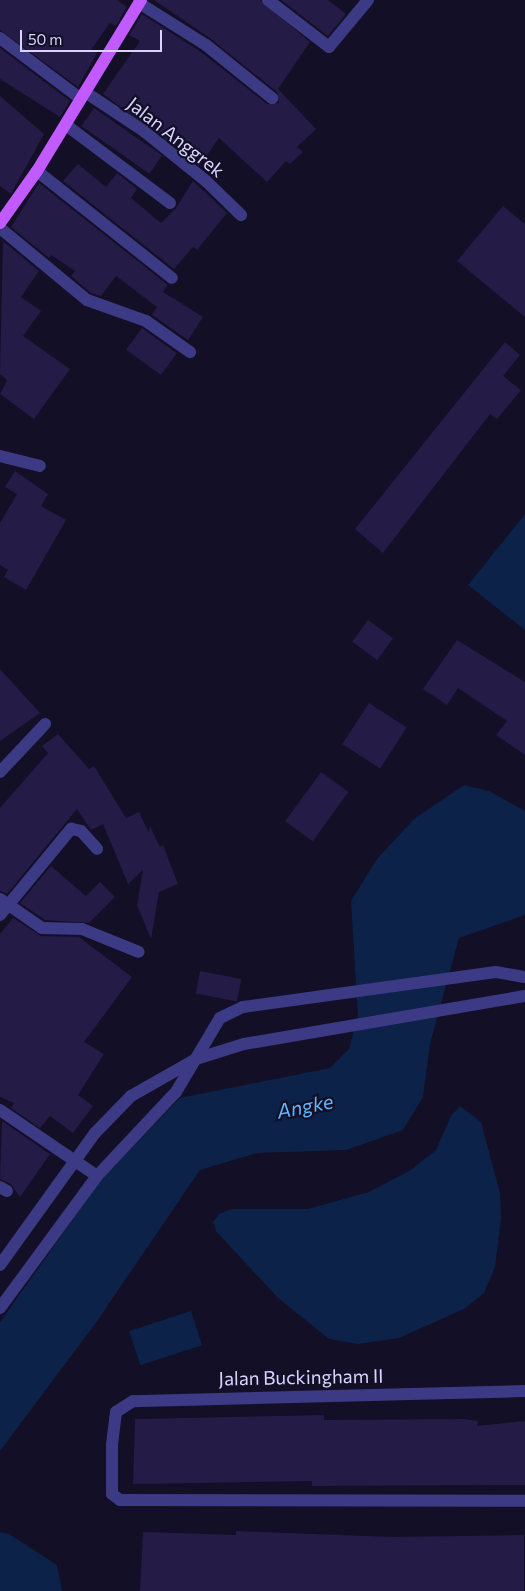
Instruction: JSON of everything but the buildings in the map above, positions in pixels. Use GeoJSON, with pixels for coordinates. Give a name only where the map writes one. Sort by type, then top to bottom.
{"type":"FeatureCollection","features":[{"type":"Feature","properties":{"kind":"main road"},"geometry":{"type":"LineString","coordinates":[[0,223],[37,171],[140,1]]}},
{"type":"Feature","properties":{"kind":"street"},"geometry":{"type":"LineString","coordinates":[[268,0],[326,46],[332,46],[368,0]]}},
{"type":"Feature","properties":{"kind":"street"},"geometry":{"type":"LineString","coordinates":[[140,1],[206,45],[272,98]]}},
{"type":"Feature","properties":{"kind":"street","name":"Jalan Anggrek"},"geometry":{"type":"LineString","coordinates":[[0,38],[83,96],[144,131],[206,181],[241,215]]}},
{"type":"Feature","properties":{"kind":"street"},"geometry":{"type":"LineString","coordinates":[[66,125],[170,203]]}},
{"type":"Feature","properties":{"kind":"street"},"geometry":{"type":"LineString","coordinates":[[37,171],[172,278]]}},
{"type":"Feature","properties":{"kind":"street"},"geometry":{"type":"LineString","coordinates":[[0,228],[87,300],[146,321],[190,352]]}},
{"type":"Feature","properties":{"kind":"street"},"geometry":{"type":"LineString","coordinates":[[0,456],[40,466]]}},
{"type":"Feature","properties":{"kind":"street"},"geometry":{"type":"LineString","coordinates":[[0,772],[45,724]]}},
{"type":"Feature","properties":{"kind":"street"},"geometry":{"type":"LineString","coordinates":[[97,849],[81,831],[71,829],[2,906],[42,928],[82,929],[139,952]]}},
{"type":"Feature","properties":{"kind":"street"},"geometry":{"type":"LineString","coordinates":[[0,1308],[97,1176],[176,1092],[220,1018],[244,1007],[496,972],[525,977]]}},
{"type":"Feature","properties":{"kind":"street"},"geometry":{"type":"LineString","coordinates":[[0,1264],[95,1133],[131,1096],[173,1069],[244,1044],[525,996]]}},
{"type":"Feature","properties":{"kind":"street"},"geometry":{"type":"LineString","coordinates":[[0,1110],[97,1176]]}},
{"type":"Feature","properties":{"kind":"street","name":"Jalan Buckingham II"},"geometry":{"type":"LineString","coordinates":[[525,1391],[133,1401],[116,1412],[112,1446],[112,1494],[120,1500],[525,1500]]}},
{"type":"Feature","properties":{"kind":"water"},"geometry":{"type":"Polygon","coordinates":[[[525,514],[525,630],[468,585],[525,514]]]}},
{"type":"Feature","properties":{"kind":"water","name":"Angke"},"geometry":{"type":"Polygon","coordinates":[[[464,785],[489,791],[525,811],[525,915],[459,938],[430,1044],[423,1097],[403,1130],[346,1150],[257,1153],[200,1170],[95,1324],[0,1451],[0,1322],[100,1181],[180,1098],[330,1068],[349,1049],[358,1016],[351,901],[377,859],[414,819],[464,785]]]}},
{"type":"Feature","properties":{"kind":"water"},"geometry":{"type":"Polygon","coordinates":[[[460,1106],[481,1122],[500,1193],[501,1218],[495,1267],[484,1293],[464,1309],[399,1338],[358,1344],[329,1339],[277,1297],[216,1231],[213,1222],[219,1214],[232,1209],[308,1209],[369,1192],[411,1170],[436,1150],[451,1116],[460,1106]]]}},
{"type":"Feature","properties":{"kind":"water"},"geometry":{"type":"Polygon","coordinates":[[[191,1311],[202,1345],[140,1365],[129,1331],[191,1311]]]}},
{"type":"Feature","properties":{"kind":"water"},"geometry":{"type":"Polygon","coordinates":[[[0,1532],[9,1534],[57,1565],[62,1591],[0,1591],[0,1532]]]}}]}
